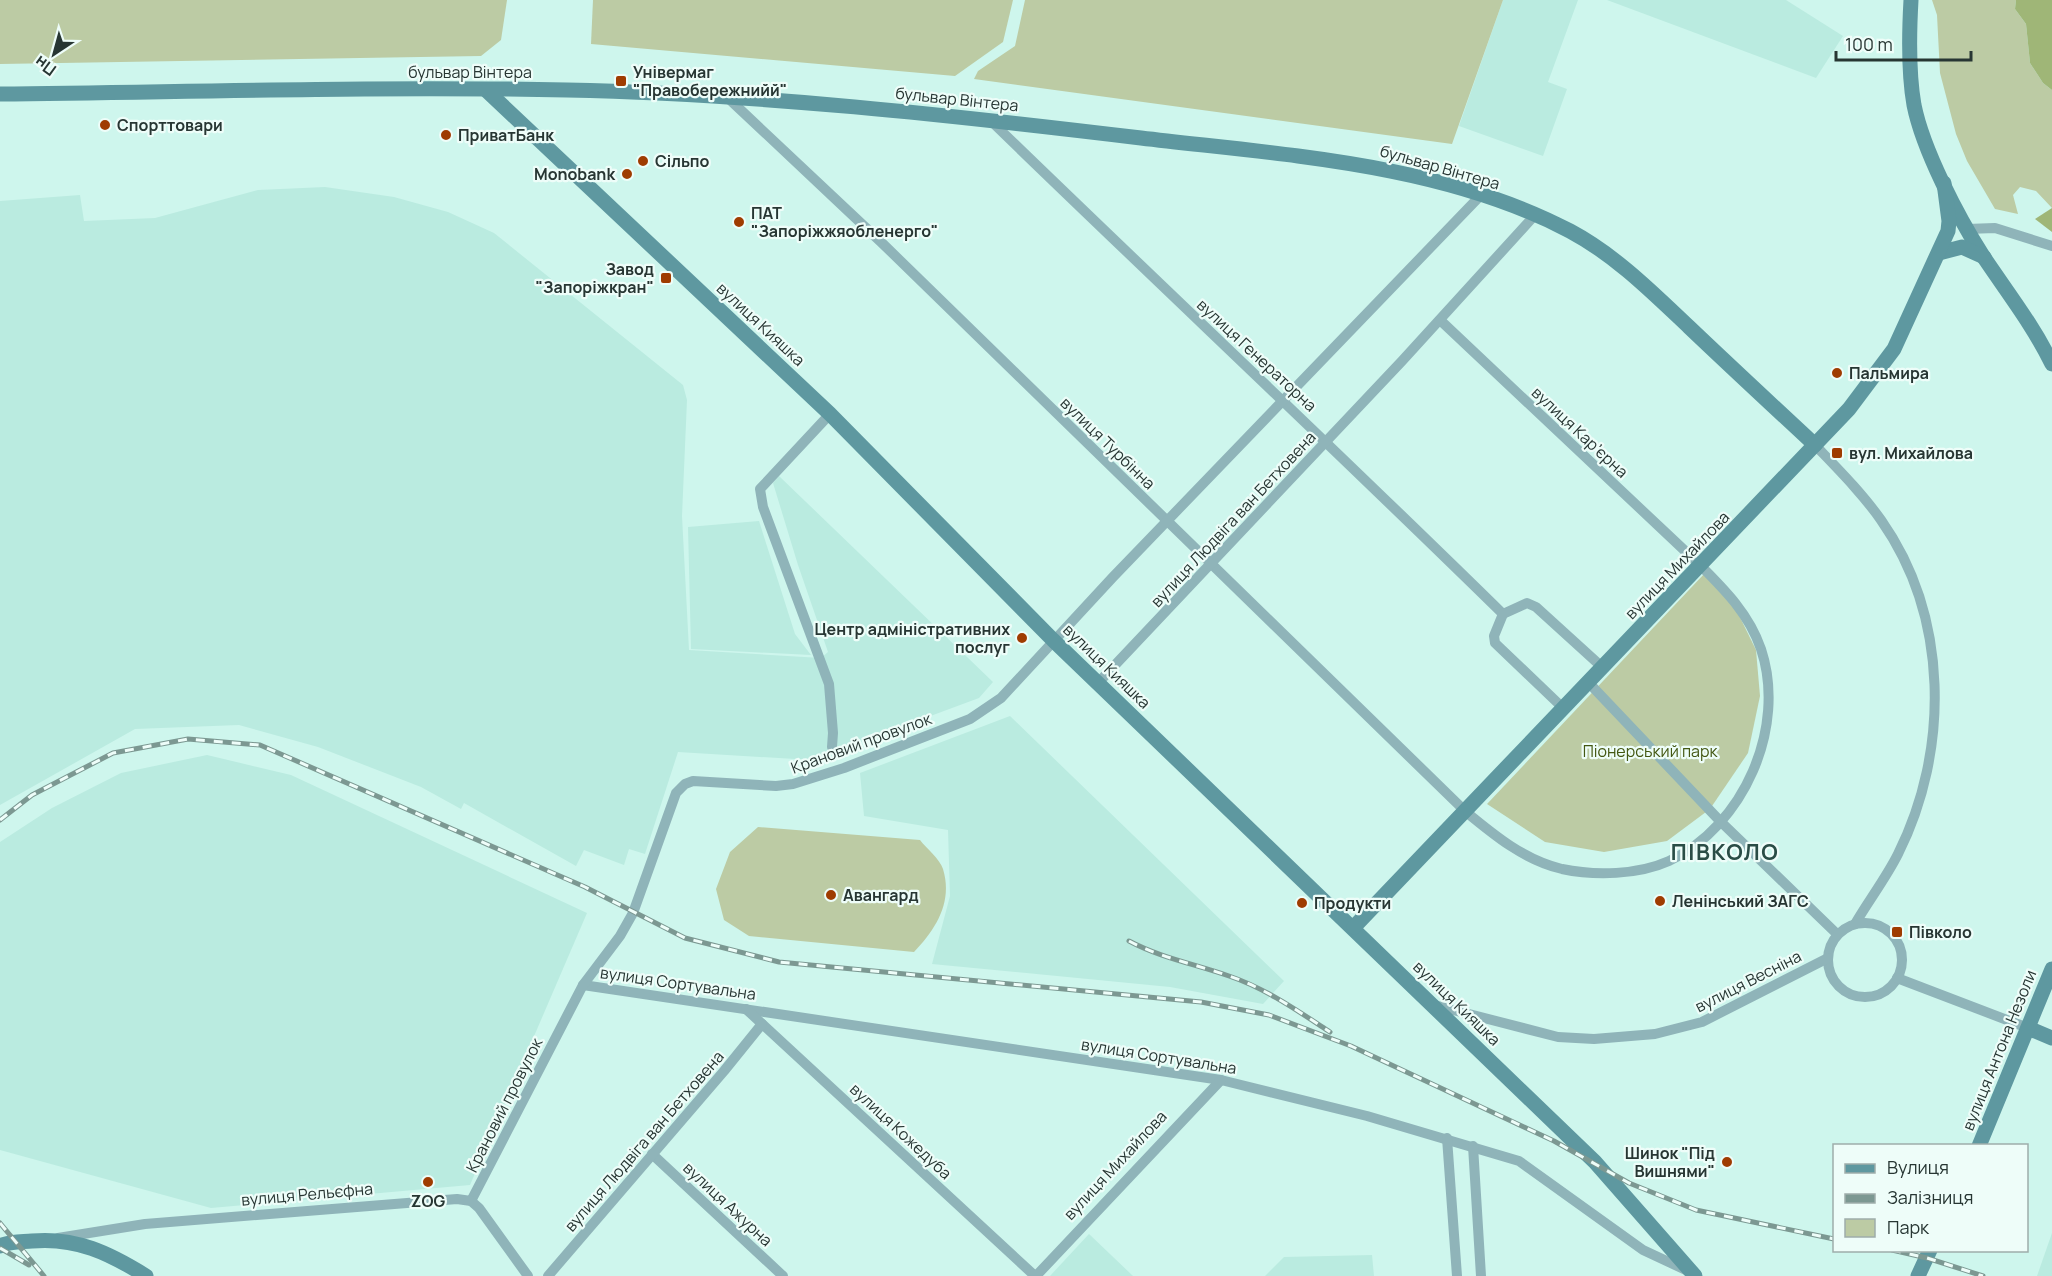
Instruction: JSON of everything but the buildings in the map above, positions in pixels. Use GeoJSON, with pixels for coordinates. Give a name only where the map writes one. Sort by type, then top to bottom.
{"type":"FeatureCollection","features":[{"type":"Feature","properties":{"kind":"street"},"geometry":{"type":"LineString","coordinates":[[1911,0],[1909,70],[1914,108],[1944,183],[1967,229],[1984,258],[2040,339],[2052,364]]}},
{"type":"Feature","properties":{"kind":"street","name":"вулиця Кияшка"},"geometry":{"type":"LineString","coordinates":[[486,90],[830,414],[1053,640],[1434,1005],[1594,1162],[1693,1274]]}},
{"type":"Feature","properties":{"kind":"street","name":"бульвар Вінтера"},"geometry":{"type":"LineString","coordinates":[[0,94],[570,90],[728,98],[856,106],[1372,165],[1481,195],[1567,229],[1606,254],[1643,284],[1815,445]]}},
{"type":"Feature","properties":{"kind":"street","name":"вулиця Турбінна"},"geometry":{"type":"LineString","coordinates":[[728,98],[882,242],[1465,811],[1495,836],[1530,857],[1562,869],[1599,873],[1635,870],[1669,861],[1701,841],[1720,821]]}},
{"type":"Feature","properties":{"kind":"street","name":"вулиця Генераторна"},"geometry":{"type":"LineString","coordinates":[[990,120],[1131,257],[1283,399],[1503,614]]}},
{"type":"Feature","properties":{"kind":"street","name":"вулиця Михайлова"},"geometry":{"type":"LineString","coordinates":[[1354,927],[1562,706],[1588,682],[1849,410],[1894,349],[1939,253],[1949,221],[1944,183]]}},
{"type":"Feature","properties":{"kind":"street"},"geometry":{"type":"LineString","coordinates":[[1053,640],[1481,195]]}},
{"type":"Feature","properties":{"kind":"street","name":"вулиця Людвіга ван Бетховена"},"geometry":{"type":"LineString","coordinates":[[1098,683],[1440,320],[1535,215]]}},
{"type":"Feature","properties":{"kind":"street"},"geometry":{"type":"LineString","coordinates":[[1967,229],[1995,228],[2052,246]]}},
{"type":"Feature","properties":{"kind":"street"},"geometry":{"type":"LineString","coordinates":[[1939,253],[1962,247],[1984,258]]}},
{"type":"Feature","properties":{"kind":"street","name":"вулиця Кар’єрна"},"geometry":{"type":"LineString","coordinates":[[1440,320],[1700,565],[1737,604],[1750,625],[1761,649],[1768,700],[1766,726],[1755,769],[1720,821]]}},
{"type":"Feature","properties":{"kind":"street"},"geometry":{"type":"LineString","coordinates":[[830,414],[760,489],[764,507],[829,684],[832,747]]}},
{"type":"Feature","properties":{"kind":"street"},"geometry":{"type":"LineString","coordinates":[[1588,682],[1720,821],[1838,934],[1855,924],[1898,854],[1924,788],[1932,752],[1935,718],[1935,665],[1922,609],[1909,573],[1883,522],[1858,490],[1815,445]]}},
{"type":"Feature","properties":{"kind":"street"},"geometry":{"type":"LineString","coordinates":[[1562,706],[1495,643],[1494,636],[1503,614],[1527,603],[1536,607],[1602,667]]}},
{"type":"Feature","properties":{"kind":"street","name":"Крановий провулок"},"geometry":{"type":"LineString","coordinates":[[471,1201],[583,985],[620,936],[633,913],[676,793],[685,784],[693,781],[776,786],[793,784],[844,768],[959,723],[1000,698],[1053,640]]}},
{"type":"Feature","properties":{"kind":"street"},"geometry":{"type":"LineString","coordinates":[[1855,924],[1877,925],[1894,938],[1902,958],[1897,978],[2052,1038]]}},
{"type":"Feature","properties":{"kind":"street","name":"вулиця Весніна"},"geometry":{"type":"LineString","coordinates":[[1838,934],[1831,942],[1828,958],[1830,975],[1837,985],[1857,996],[1880,994],[1897,978]]}},
{"type":"Feature","properties":{"kind":"street","name":"вулиця Весніна"},"geometry":{"type":"LineString","coordinates":[[1434,1005],[1558,1037],[1594,1039],[1655,1034],[1702,1022],[1828,958]]}},
{"type":"Feature","properties":{"kind":"street","name":"вулиця Антона Незоли"},"geometry":{"type":"LineString","coordinates":[[1980,1144],[2052,969]]}},
{"type":"Feature","properties":{"kind":"street","name":"вулиця Сортувальна"},"geometry":{"type":"LineString","coordinates":[[583,985],[1221,1080],[1447,1138],[1519,1161],[1643,1250],[1693,1274]]}},
{"type":"Feature","properties":{"kind":"street","name":"вулиця Кожедуба"},"geometry":{"type":"LineString","coordinates":[[746,1009],[1036,1276]]}},
{"type":"Feature","properties":{"kind":"street","name":"вулиця Людвіга ван Бетховена"},"geometry":{"type":"LineString","coordinates":[[548,1276],[762,1024]]}},
{"type":"Feature","properties":{"kind":"street","name":"вулиця Михайлова"},"geometry":{"type":"LineString","coordinates":[[1036,1276],[1221,1080]]}},
{"type":"Feature","properties":{"kind":"street"},"geometry":{"type":"LineString","coordinates":[[1447,1138],[1457,1276]]}},
{"type":"Feature","properties":{"kind":"street"},"geometry":{"type":"LineString","coordinates":[[1473,1146],[1480,1276]]}},
{"type":"Feature","properties":{"kind":"street","name":"вулиця Ажурна"},"geometry":{"type":"LineString","coordinates":[[652,1154],[783,1276]]}},
{"type":"Feature","properties":{"kind":"street","name":"вулиця Рельєфна"},"geometry":{"type":"LineString","coordinates":[[2,1244],[52,1239],[145,1224],[456,1199],[471,1201]]}},
{"type":"Feature","properties":{"kind":"street"},"geometry":{"type":"LineString","coordinates":[[471,1201],[479,1208],[528,1276]]}},
{"type":"Feature","properties":{"kind":"street","name":"вулиця Рельєфна"},"geometry":{"type":"LineString","coordinates":[[52,1239],[93,1247],[146,1276]]}},
{"type":"Feature","properties":{"kind":"street"},"geometry":{"type":"LineString","coordinates":[[1918,1276],[1930,1252]]}},
{"type":"Feature","properties":{"kind":"shaded area"},"geometry":{"type":"Polygon","coordinates":[[[1503,0],[1578,0],[1548,82],[1567,89],[1543,156],[1459,126],[1503,0]]]}},
{"type":"Feature","properties":{"kind":"shaded area"},"geometry":{"type":"Polygon","coordinates":[[[1607,0],[1786,0],[1843,36],[1816,78],[1607,0]]]}},
{"type":"Feature","properties":{"kind":"shaded area"},"geometry":{"type":"Polygon","coordinates":[[[325,187],[394,197],[448,212],[494,233],[683,385],[687,400],[682,516],[689,650],[821,658],[828,652],[773,483],[779,476],[993,682],[979,698],[812,760],[678,752],[645,854],[629,849],[624,865],[584,850],[576,866],[464,803],[461,809],[421,787],[318,747],[239,725],[135,729],[0,805],[0,201],[80,195],[84,221],[155,218],[258,190],[325,187]]]}},
{"type":"Feature","properties":{"kind":"shaded area"},"geometry":{"type":"Polygon","coordinates":[[[759,521],[795,634],[811,655],[691,649],[688,527],[759,521]]]}},
{"type":"Feature","properties":{"kind":"shaded area"},"geometry":{"type":"Polygon","coordinates":[[[1010,716],[1284,981],[1263,1004],[1170,987],[932,964],[950,896],[948,830],[864,816],[860,773],[1010,716]]]}},
{"type":"Feature","properties":{"kind":"shaded area"},"geometry":{"type":"Polygon","coordinates":[[[207,755],[291,775],[587,913],[470,1185],[211,1208],[0,1150],[0,842],[52,808],[121,773],[207,755]]]}},
{"type":"Feature","properties":{"kind":"shaded area"},"geometry":{"type":"Polygon","coordinates":[[[2052,1233],[2052,1276],[2037,1276],[2052,1233]]]}},
{"type":"Feature","properties":{"kind":"shaded area"},"geometry":{"type":"Polygon","coordinates":[[[1089,1234],[1133,1276],[1050,1276],[1089,1234]]]}},
{"type":"Feature","properties":{"kind":"shaded area"},"geometry":{"type":"Polygon","coordinates":[[[1372,1255],[1374,1276],[1265,1276],[1284,1257],[1372,1255]]]}},
{"type":"Feature","properties":{"kind":"green space"},"geometry":{"type":"Polygon","coordinates":[[[0,0],[507,0],[501,40],[481,56],[0,64],[0,0]]]}},
{"type":"Feature","properties":{"kind":"green space"},"geometry":{"type":"Polygon","coordinates":[[[593,0],[1013,0],[1003,42],[955,76],[591,44],[593,0]]]}},
{"type":"Feature","properties":{"kind":"green space"},"geometry":{"type":"Polygon","coordinates":[[[1025,0],[1503,0],[1452,144],[974,79],[978,71],[1015,46],[1025,0]]]}},
{"type":"Feature","properties":{"kind":"green space"},"geometry":{"type":"Polygon","coordinates":[[[1932,0],[2016,0],[2015,9],[2026,24],[2030,63],[2043,83],[2052,90],[2052,208],[2036,191],[2020,187],[2013,195],[2018,214],[1995,209],[1967,161],[1956,134],[1940,73],[1937,15],[1932,0]]]}},
{"type":"Feature","properties":{"kind":"green space"},"geometry":{"type":"Polygon","coordinates":[[[2016,0],[2052,0],[2052,90],[2043,83],[2030,63],[2026,24],[2015,9],[2016,0]]]}},
{"type":"Feature","properties":{"kind":"green space"},"geometry":{"type":"Polygon","coordinates":[[[2052,208],[2052,232],[2035,219],[2052,208]]]}},
{"type":"Feature","properties":{"kind":"green space","name":"Піонерський парк"},"geometry":{"type":"Polygon","coordinates":[[[1705,573],[1733,603],[1756,650],[1760,696],[1748,753],[1710,809],[1667,841],[1604,852],[1545,842],[1487,804],[1705,573]]]}},
{"type":"Feature","properties":{"kind":"green space","name":"Авангард"},"geometry":{"type":"Polygon","coordinates":[[[758,827],[920,840],[941,865],[946,881],[944,904],[935,924],[914,952],[749,936],[724,920],[716,889],[730,852],[758,827]]]}},
{"type":"Feature","properties":{"kind":"railway"},"geometry":{"type":"LineString","coordinates":[[0,820],[32,795],[113,753],[188,739],[260,745],[585,887],[685,938],[779,962],[1201,1002],[1269,1015],[1351,1046],[1554,1141],[1629,1183],[1696,1210],[1833,1239]]}},
{"type":"Feature","properties":{"kind":"railway"},"geometry":{"type":"LineString","coordinates":[[1129,941],[1153,952],[1242,981],[1281,1001],[1330,1032]]}},
{"type":"Feature","properties":{"kind":"railway"},"geometry":{"type":"LineString","coordinates":[[0,1223],[44,1276]]}},
{"type":"Feature","properties":{"kind":"railway"},"geometry":{"type":"LineString","coordinates":[[0,1248],[29,1265]]}},
{"type":"Feature","properties":{"kind":"railway"},"geometry":{"type":"LineString","coordinates":[[1901,1252],[1983,1276]]}},
{"type":"Feature","properties":{"kind":"place","name":"Універмаг \"Правобережнийй\""},"geometry":{"type":"Point","coordinates":[621,81]}},
{"type":"Feature","properties":{"kind":"place","name":"Спорттовари"},"geometry":{"type":"Point","coordinates":[105,125]}},
{"type":"Feature","properties":{"kind":"place","name":"ПриватБанк"},"geometry":{"type":"Point","coordinates":[446,135]}},
{"type":"Feature","properties":{"kind":"place","name":"Сільпо"},"geometry":{"type":"Point","coordinates":[643,161]}},
{"type":"Feature","properties":{"kind":"place","name":"Monobank"},"geometry":{"type":"Point","coordinates":[627,174]}},
{"type":"Feature","properties":{"kind":"place","name":"ПАТ \"Запоріжжяобленерго\""},"geometry":{"type":"Point","coordinates":[739,222]}},
{"type":"Feature","properties":{"kind":"place","name":"Завод \"Запоріжкран\""},"geometry":{"type":"Point","coordinates":[666,278]}},
{"type":"Feature","properties":{"kind":"place","name":"Пальмира"},"geometry":{"type":"Point","coordinates":[1837,373]}},
{"type":"Feature","properties":{"kind":"place","name":"вул. Михайлова"},"geometry":{"type":"Point","coordinates":[1837,453]}},
{"type":"Feature","properties":{"kind":"place","name":"Центр адміністративних послуг"},"geometry":{"type":"Point","coordinates":[1022,638]}},
{"type":"Feature","properties":{"kind":"place","name":"Авангард"},"geometry":{"type":"Point","coordinates":[831,895]}},
{"type":"Feature","properties":{"kind":"place","name":"Ленінський ЗАГС"},"geometry":{"type":"Point","coordinates":[1660,901]}},
{"type":"Feature","properties":{"kind":"place","name":"Продукти"},"geometry":{"type":"Point","coordinates":[1302,903]}},
{"type":"Feature","properties":{"kind":"place","name":"Півколо"},"geometry":{"type":"Point","coordinates":[1897,932]}},
{"type":"Feature","properties":{"kind":"place","name":"Шинок \"Під Вишнями\""},"geometry":{"type":"Point","coordinates":[1727,1162]}},
{"type":"Feature","properties":{"kind":"place","name":"ZOG"},"geometry":{"type":"Point","coordinates":[428,1182]}},
{"type":"Feature","properties":{"kind":"district","name":"ПІВКОЛО"},"geometry":{"type":"Point","coordinates":[1725,852]}}]}
